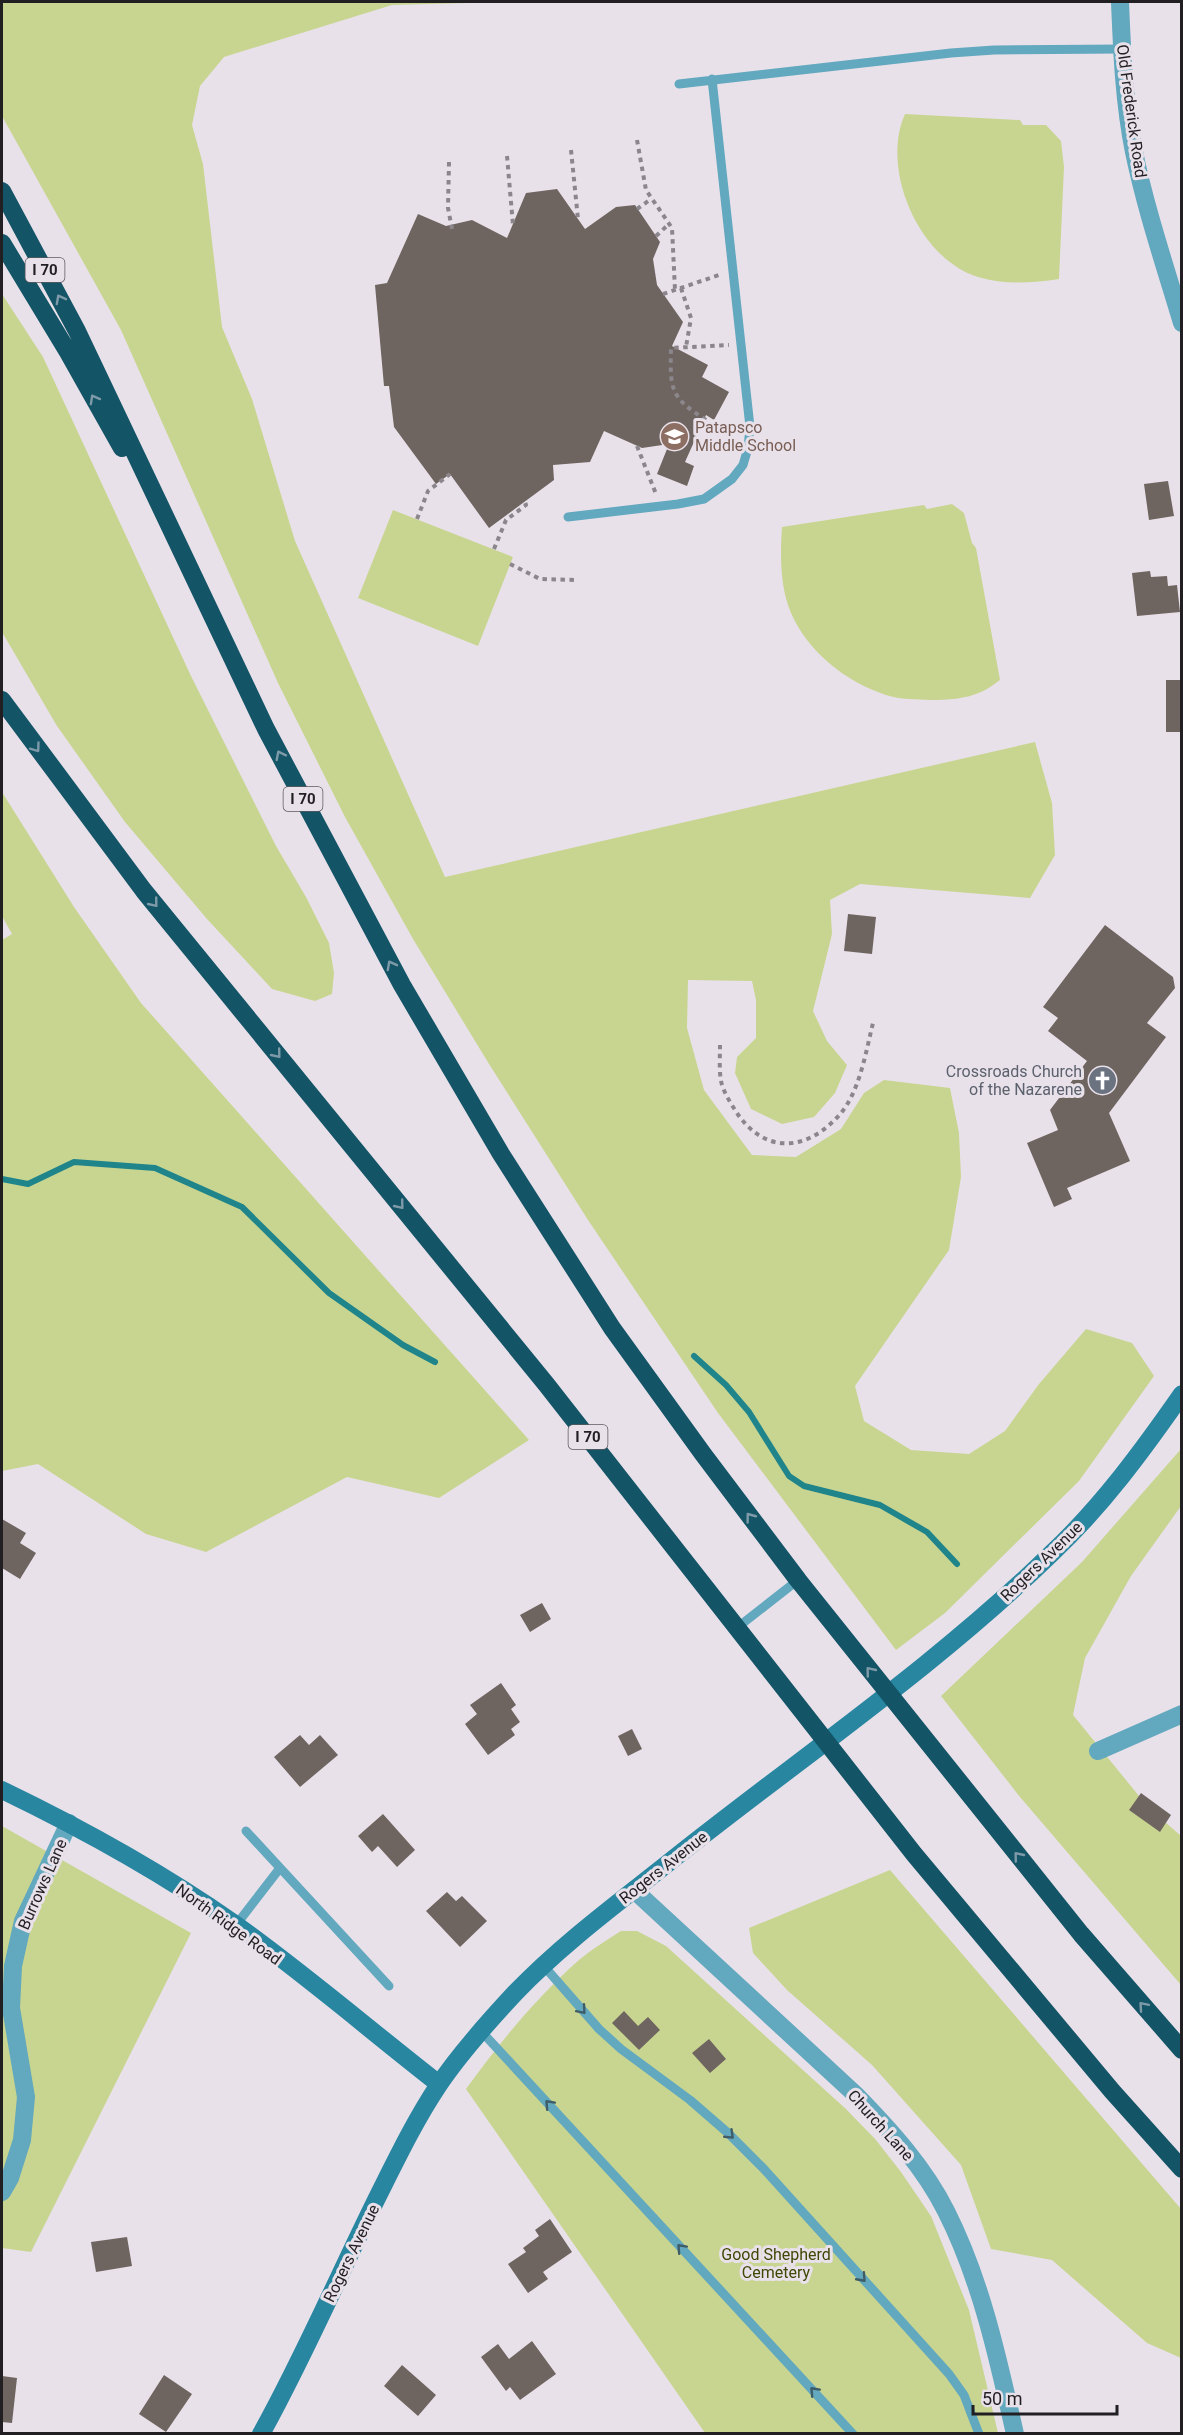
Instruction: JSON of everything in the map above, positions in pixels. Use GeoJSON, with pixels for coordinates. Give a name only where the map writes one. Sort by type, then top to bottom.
{"type":"FeatureCollection","features":[{"type":"Feature","properties":{"kind":"highway","name":"I 70"},"geometry":{"type":"LineString","coordinates":[[2,190],[77,331],[266,729],[402,985],[501,1154],[612,1328],[798,1580],[1081,1934],[1182,2050]]}},
{"type":"Feature","properties":{"kind":"highway"},"geometry":{"type":"LineString","coordinates":[[2,243],[68,352],[194,579]]}},
{"type":"Feature","properties":{"kind":"highway","name":"I 70"},"geometry":{"type":"LineString","coordinates":[[2,700],[144,891],[546,1384],[914,1854],[1112,2091],[1182,2169]]}},
{"type":"Feature","properties":{"kind":"main road","name":"Rogers Avenue"},"geometry":{"type":"LineString","coordinates":[[261,2433],[292,2379],[401,2149],[439,2084],[481,2031],[543,1965],[633,1890],[934,1656],[997,1604],[1054,1552],[1099,1503],[1148,1443],[1182,1394]]}},
{"type":"Feature","properties":{"kind":"main road","name":"North Ridge Road"},"geometry":{"type":"LineString","coordinates":[[2,1791],[69,1823],[147,1867],[236,1925],[439,2084]]}},
{"type":"Feature","properties":{"kind":"street","name":"Old Frederick Road"},"geometry":{"type":"LineString","coordinates":[[1120,2],[1122,50],[1136,160],[1143,193],[1182,323]]}},
{"type":"Feature","properties":{"kind":"street"},"geometry":{"type":"LineString","coordinates":[[1098,1751],[1182,1714]]}},
{"type":"Feature","properties":{"kind":"street","name":"Burrows Lane"},"geometry":{"type":"LineString","coordinates":[[2,2192],[10,2178],[22,2140],[26,2097],[11,2008],[13,1966],[23,1921],[69,1823]]}},
{"type":"Feature","properties":{"kind":"street","name":"Church Lane"},"geometry":{"type":"LineString","coordinates":[[633,1890],[856,2095],[887,2127],[912,2158],[945,2208],[966,2255],[982,2302],[1015,2433]]}},
{"type":"Feature","properties":{"kind":"lane"},"geometry":{"type":"LineString","coordinates":[[679,84],[951,53],[994,50],[1122,50]]}},
{"type":"Feature","properties":{"kind":"lane"},"geometry":{"type":"LineString","coordinates":[[568,517],[704,499],[732,479],[743,465],[748,448],[750,427],[712,79]]}},
{"type":"Feature","properties":{"kind":"lane"},"geometry":{"type":"LineString","coordinates":[[738,1628],[798,1580]]}},
{"type":"Feature","properties":{"kind":"lane"},"geometry":{"type":"LineString","coordinates":[[246,1831],[389,1986]]}},
{"type":"Feature","properties":{"kind":"lane"},"geometry":{"type":"LineString","coordinates":[[236,1925],[280,1868]]}},
{"type":"Feature","properties":{"kind":"lane"},"geometry":{"type":"LineString","coordinates":[[543,1965],[599,2029],[621,2049],[690,2100],[763,2168],[949,2374],[963,2395],[979,2433]]}},
{"type":"Feature","properties":{"kind":"lane"},"geometry":{"type":"LineString","coordinates":[[481,2031],[853,2433]]}},
{"type":"Feature","properties":{"kind":"path"},"geometry":{"type":"LineString","coordinates":[[637,140],[646,190],[672,228],[675,290]]}},
{"type":"Feature","properties":{"kind":"path"},"geometry":{"type":"LineString","coordinates":[[571,150],[578,219]]}},
{"type":"Feature","properties":{"kind":"path"},"geometry":{"type":"LineString","coordinates":[[507,156],[513,225]]}},
{"type":"Feature","properties":{"kind":"path"},"geometry":{"type":"LineString","coordinates":[[449,162],[448,208],[452,229]]}},
{"type":"Feature","properties":{"kind":"path"},"geometry":{"type":"LineString","coordinates":[[637,208],[651,199]]}},
{"type":"Feature","properties":{"kind":"path"},"geometry":{"type":"LineString","coordinates":[[656,236],[669,224]]}},
{"type":"Feature","properties":{"kind":"path"},"geometry":{"type":"LineString","coordinates":[[663,294],[733,270]]}},
{"type":"Feature","properties":{"kind":"path"},"geometry":{"type":"LineString","coordinates":[[681,288],[691,318],[686,347]]}},
{"type":"Feature","properties":{"kind":"path"},"geometry":{"type":"LineString","coordinates":[[706,420],[684,406],[670,382],[671,348],[741,344]]}},
{"type":"Feature","properties":{"kind":"path"},"geometry":{"type":"LineString","coordinates":[[637,446],[661,506]]}},
{"type":"Feature","properties":{"kind":"path"},"geometry":{"type":"LineString","coordinates":[[417,519],[428,491],[450,474]]}},
{"type":"Feature","properties":{"kind":"path"},"geometry":{"type":"LineString","coordinates":[[494,549],[506,520],[526,505],[525,502]]}},
{"type":"Feature","properties":{"kind":"path"},"geometry":{"type":"LineString","coordinates":[[510,564],[540,579],[575,580]]}},
{"type":"Feature","properties":{"kind":"path"},"geometry":{"type":"LineString","coordinates":[[720,1045],[721,1082],[740,1117],[768,1142],[798,1142],[813,1137],[842,1111],[854,1088],[873,1023]]}},
{"type":"Feature","properties":{"kind":"green space"},"geometry":{"type":"Polygon","coordinates":[[[2,2],[507,2],[392,5],[224,57],[200,86],[192,125],[203,164],[222,327],[252,399],[295,541],[445,877],[1035,742],[1052,803],[1055,855],[1030,898],[860,884],[830,900],[832,934],[813,1011],[827,1041],[847,1065],[835,1093],[814,1117],[782,1124],[751,1109],[735,1073],[737,1057],[756,1038],[756,1000],[752,981],[688,980],[687,1028],[704,1090],[752,1155],[796,1157],[841,1129],[864,1093],[884,1080],[950,1088],[959,1133],[961,1177],[949,1250],[855,1386],[864,1421],[911,1450],[969,1454],[1005,1431],[1039,1384],[1086,1329],[1132,1343],[1154,1376],[1079,1481],[945,1613],[896,1650],[718,1413],[588,1220],[413,939],[345,817],[278,683],[121,330],[2,116],[2,2]]]}},
{"type":"Feature","properties":{"kind":"green space"},"geometry":{"type":"Polygon","coordinates":[[[905,114],[1020,120],[1023,125],[1046,125],[1061,141],[1064,167],[1059,279],[1039,282],[988,280],[957,267],[938,252],[922,232],[910,209],[902,185],[898,160],[899,136],[905,114]]]}},
{"type":"Feature","properties":{"kind":"green space"},"geometry":{"type":"Polygon","coordinates":[[[2,294],[43,357],[191,676],[276,846],[306,897],[329,943],[334,973],[332,994],[315,1001],[272,989],[207,919],[125,822],[57,726],[2,632],[2,294]]]}},
{"type":"Feature","properties":{"kind":"green space"},"geometry":{"type":"Polygon","coordinates":[[[952,504],[964,513],[972,543],[976,548],[1000,680],[986,689],[963,698],[931,700],[891,697],[843,674],[818,653],[798,627],[787,603],[783,582],[782,527],[924,505],[927,509],[952,504]]]}},
{"type":"Feature","properties":{"kind":"green space"},"geometry":{"type":"Polygon","coordinates":[[[393,510],[513,557],[478,646],[358,598],[393,510]]]}},
{"type":"Feature","properties":{"kind":"green space"},"geometry":{"type":"Polygon","coordinates":[[[2,792],[74,907],[141,1003],[529,1440],[439,1498],[347,1477],[206,1552],[146,1534],[38,1464],[2,1471],[2,940],[12,934],[2,916],[2,792]]]}},
{"type":"Feature","properties":{"kind":"green space"},"geometry":{"type":"Polygon","coordinates":[[[1181,1449],[1181,1506],[1131,1576],[1085,1658],[1073,1715],[1148,1807],[1181,1836],[1181,1985],[1020,1797],[941,1696],[1082,1562],[1181,1449]]]}},
{"type":"Feature","properties":{"kind":"green space"},"geometry":{"type":"Polygon","coordinates":[[[2,1826],[191,1933],[31,2252],[2,2248],[2,1826]]]}},
{"type":"Feature","properties":{"kind":"green space"},"geometry":{"type":"Polygon","coordinates":[[[890,1870],[1181,2209],[1181,2358],[1147,2343],[1052,2260],[991,2249],[961,2165],[872,2065],[787,1990],[753,1953],[749,1928],[890,1870]]]}},
{"type":"Feature","properties":{"kind":"green space","name":"Good Shepherd Cemetery"},"geometry":{"type":"Polygon","coordinates":[[[621,1931],[637,1931],[666,1946],[846,2109],[876,2140],[901,2172],[931,2216],[969,2310],[998,2433],[705,2433],[466,2089],[533,2005],[584,1956],[621,1931]]]}},
{"type":"Feature","properties":{"kind":"building"},"geometry":{"type":"Polygon","coordinates":[[[557,189],[585,229],[616,207],[635,205],[660,242],[653,259],[657,285],[683,322],[672,346],[708,365],[702,377],[729,392],[714,420],[706,415],[685,462],[694,466],[687,486],[657,474],[669,444],[642,448],[604,431],[590,462],[553,465],[554,480],[489,528],[450,474],[436,484],[394,427],[389,386],[384,386],[375,285],[387,283],[418,214],[446,226],[472,220],[507,238],[526,193],[557,189]]]}},
{"type":"Feature","properties":{"kind":"building"},"geometry":{"type":"Polygon","coordinates":[[[1168,481],[1174,516],[1149,520],[1144,484],[1168,481]]]}},
{"type":"Feature","properties":{"kind":"building"},"geometry":{"type":"Polygon","coordinates":[[[1150,571],[1151,577],[1167,576],[1168,586],[1177,585],[1180,612],[1137,616],[1132,573],[1150,571]]]}},
{"type":"Feature","properties":{"kind":"building"},"geometry":{"type":"Polygon","coordinates":[[[1166,680],[1182,680],[1182,732],[1166,732],[1166,680]]]}},
{"type":"Feature","properties":{"kind":"building"},"geometry":{"type":"Polygon","coordinates":[[[848,914],[876,917],[872,954],[844,951],[848,914]]]}},
{"type":"Feature","properties":{"kind":"building","name":"Crossroads Church of the Nazarene"},"geometry":{"type":"Polygon","coordinates":[[[1105,925],[1173,977],[1175,988],[1147,1023],[1166,1037],[1109,1113],[1130,1161],[1067,1188],[1072,1199],[1054,1207],[1027,1143],[1058,1130],[1050,1110],[1087,1061],[1048,1031],[1058,1018],[1043,1007],[1105,925]]]}},
{"type":"Feature","properties":{"kind":"building"},"geometry":{"type":"Polygon","coordinates":[[[2,1519],[26,1533],[20,1543],[36,1553],[20,1579],[2,1568],[2,1519]]]}},
{"type":"Feature","properties":{"kind":"building"},"geometry":{"type":"Polygon","coordinates":[[[542,1603],[551,1619],[530,1632],[520,1615],[542,1603]]]}},
{"type":"Feature","properties":{"kind":"building"},"geometry":{"type":"Polygon","coordinates":[[[501,1683],[516,1705],[511,1709],[520,1722],[511,1729],[515,1735],[488,1755],[465,1724],[477,1714],[470,1705],[501,1683]]]}},
{"type":"Feature","properties":{"kind":"building"},"geometry":{"type":"Polygon","coordinates":[[[632,1729],[642,1749],[628,1756],[618,1736],[632,1729]]]}},
{"type":"Feature","properties":{"kind":"building"},"geometry":{"type":"Polygon","coordinates":[[[300,1735],[309,1745],[320,1735],[338,1755],[300,1787],[274,1757],[300,1735]]]}},
{"type":"Feature","properties":{"kind":"building"},"geometry":{"type":"Polygon","coordinates":[[[1141,1793],[1171,1815],[1160,1832],[1129,1810],[1141,1793]]]}},
{"type":"Feature","properties":{"kind":"building"},"geometry":{"type":"Polygon","coordinates":[[[383,1814],[415,1850],[397,1867],[378,1846],[372,1852],[358,1836],[383,1814]]]}},
{"type":"Feature","properties":{"kind":"building"},"geometry":{"type":"Polygon","coordinates":[[[447,1892],[456,1901],[462,1896],[487,1921],[460,1947],[426,1911],[447,1892]]]}},
{"type":"Feature","properties":{"kind":"building"},"geometry":{"type":"Polygon","coordinates":[[[624,2011],[638,2026],[648,2017],[660,2030],[639,2050],[612,2023],[624,2011]]]}},
{"type":"Feature","properties":{"kind":"building"},"geometry":{"type":"Polygon","coordinates":[[[709,2039],[726,2059],[710,2073],[692,2053],[709,2039]]]}},
{"type":"Feature","properties":{"kind":"building"},"geometry":{"type":"Polygon","coordinates":[[[550,2219],[572,2252],[543,2272],[548,2279],[528,2293],[508,2264],[526,2252],[523,2248],[539,2236],[535,2230],[550,2219]]]}},
{"type":"Feature","properties":{"kind":"building"},"geometry":{"type":"Polygon","coordinates":[[[127,2237],[132,2266],[96,2272],[91,2242],[127,2237]]]}},
{"type":"Feature","properties":{"kind":"building"},"geometry":{"type":"Polygon","coordinates":[[[532,2341],[556,2374],[520,2400],[510,2387],[506,2391],[481,2357],[498,2344],[509,2359],[532,2341]]]}},
{"type":"Feature","properties":{"kind":"building"},"geometry":{"type":"Polygon","coordinates":[[[402,2365],[436,2395],[418,2416],[384,2386],[402,2365]]]}},
{"type":"Feature","properties":{"kind":"building"},"geometry":{"type":"Polygon","coordinates":[[[164,2375],[192,2394],[166,2432],[139,2414],[164,2375]]]}},
{"type":"Feature","properties":{"kind":"building"},"geometry":{"type":"Polygon","coordinates":[[[2,2376],[17,2378],[12,2423],[2,2422],[2,2376]]]}},
{"type":"Feature","properties":{"kind":"waterway"},"geometry":{"type":"LineString","coordinates":[[2,1179],[28,1184],[74,1162],[155,1168],[242,1207],[329,1293],[403,1345],[435,1362]]}},
{"type":"Feature","properties":{"kind":"waterway"},"geometry":{"type":"LineString","coordinates":[[694,1356],[726,1385],[749,1412],[789,1476],[804,1486],[880,1505],[927,1532],[957,1564]]}},
{"type":"Feature","properties":{"kind":"place","name":"Patapsco Middle School"},"geometry":{"type":"Point","coordinates":[674,436]}},
{"type":"Feature","properties":{"kind":"place","name":"Crossroads Church of the Nazarene"},"geometry":{"type":"Point","coordinates":[1103,1080]}}]}
